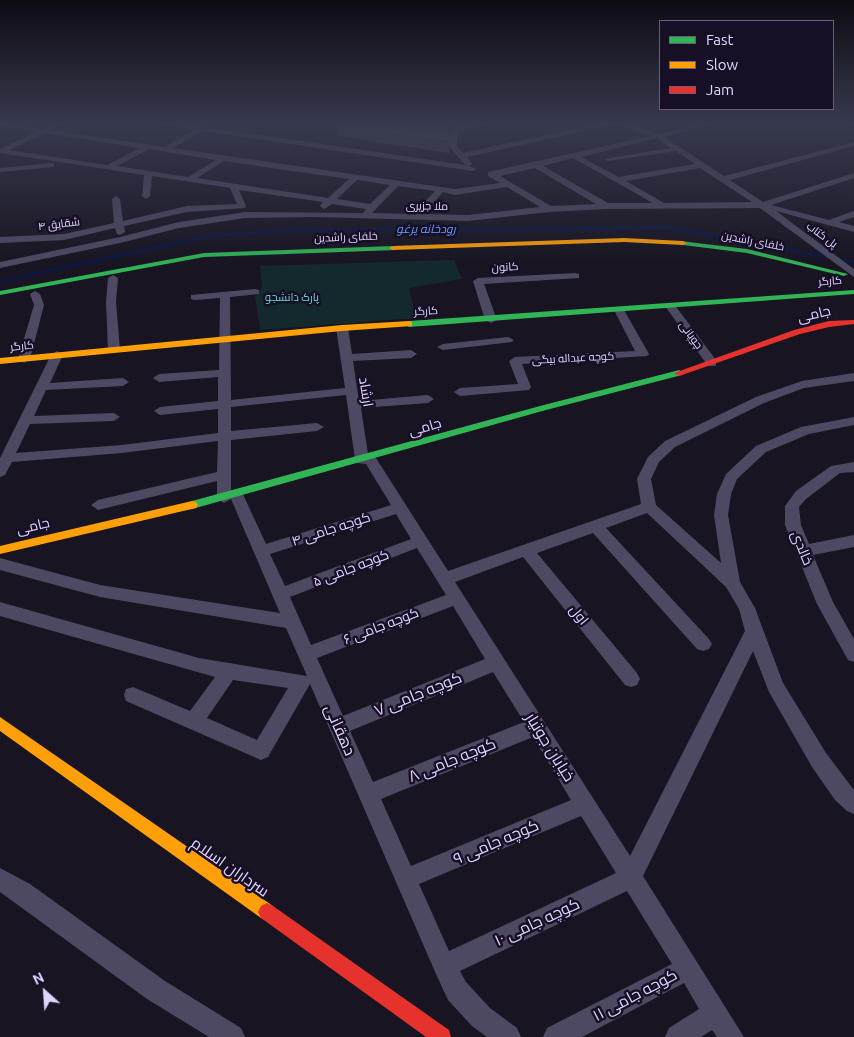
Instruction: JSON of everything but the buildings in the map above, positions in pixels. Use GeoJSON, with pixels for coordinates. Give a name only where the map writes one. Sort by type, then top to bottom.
{"type":"FeatureCollection","features":[{"type":"Feature","properties":{"kind":"street"},"geometry":{"type":"LineString","coordinates":[[123,170],[188,180],[241,185],[371,208]]}},
{"type":"Feature","properties":{"kind":"street"},"geometry":{"type":"LineString","coordinates":[[188,180],[204,170]]}},
{"type":"Feature","properties":{"kind":"street"},"geometry":{"type":"LineString","coordinates":[[291,170],[350,174],[455,192],[510,184]]}},
{"type":"Feature","properties":{"kind":"street"},"geometry":{"type":"LineString","coordinates":[[478,170],[510,184],[549,209]]}},
{"type":"Feature","properties":{"kind":"street"},"geometry":{"type":"LineString","coordinates":[[490,174],[505,170]]}},
{"type":"Feature","properties":{"kind":"street"},"geometry":{"type":"LineString","coordinates":[[490,174],[508,170]]}},
{"type":"Feature","properties":{"kind":"street"},"geometry":{"type":"LineString","coordinates":[[545,170],[606,206]]}},
{"type":"Feature","properties":{"kind":"street"},"geometry":{"type":"LineString","coordinates":[[600,170],[661,205]]}},
{"type":"Feature","properties":{"kind":"street"},"geometry":{"type":"LineString","coordinates":[[618,180],[671,170]]}},
{"type":"Feature","properties":{"kind":"street"},"geometry":{"type":"LineString","coordinates":[[709,170],[762,205],[854,175]]}},
{"type":"Feature","properties":{"kind":"street"},"geometry":{"type":"LineString","coordinates":[[723,179],[755,170]]}},
{"type":"Feature","properties":{"kind":"street"},"geometry":{"type":"LineString","coordinates":[[146,196],[148,174]]}},
{"type":"Feature","properties":{"kind":"street"},"geometry":{"type":"LineString","coordinates":[[316,214],[350,174]]}},
{"type":"Feature","properties":{"kind":"street"},"geometry":{"type":"LineString","coordinates":[[364,216],[396,183]]}},
{"type":"Feature","properties":{"kind":"street","name":"شقایق ۴"},"geometry":{"type":"LineString","coordinates":[[0,240],[64,237],[187,210],[242,206],[241,185]]}},
{"type":"Feature","properties":{"kind":"street"},"geometry":{"type":"LineString","coordinates":[[416,216],[440,189]]}},
{"type":"Feature","properties":{"kind":"street"},"geometry":{"type":"LineString","coordinates":[[116,199],[120,240]]}},
{"type":"Feature","properties":{"kind":"street","name":"ملا جزیری"},"geometry":{"type":"LineString","coordinates":[[0,265],[214,219],[246,215],[316,214],[468,218],[549,209],[606,206],[762,205],[827,224],[854,229]]}},
{"type":"Feature","properties":{"kind":"street","name":"پل کتاب"},"geometry":{"type":"LineString","coordinates":[[762,205],[837,261],[848,277]]}},
{"type":"Feature","properties":{"kind":"street"},"geometry":{"type":"LineString","coordinates":[[827,224],[854,214]]}},
{"type":"Feature","properties":{"kind":"street","name":"خلفای راشدین"},"geometry":{"type":"LineString","coordinates":[[0,294],[157,262],[204,255],[624,240],[700,244],[747,251],[848,277]]}},
{"type":"Feature","properties":{"kind":"street"},"geometry":{"type":"LineString","coordinates":[[0,301],[181,266],[245,259],[630,246],[723,255],[786,268],[848,277]]}},
{"type":"Feature","properties":{"kind":"street"},"geometry":{"type":"LineString","coordinates":[[0,260],[11,263]]}},
{"type":"Feature","properties":{"kind":"street","name":"کانون"},"geometry":{"type":"LineString","coordinates":[[495,320],[478,281],[575,276]]}},
{"type":"Feature","properties":{"kind":"street"},"geometry":{"type":"LineString","coordinates":[[848,277],[854,291]]}},
{"type":"Feature","properties":{"kind":"street"},"geometry":{"type":"LineString","coordinates":[[807,295],[848,277]]}},
{"type":"Feature","properties":{"kind":"street"},"geometry":{"type":"LineString","coordinates":[[112,278],[114,350]]}},
{"type":"Feature","properties":{"kind":"street","name":"کارگر"},"geometry":{"type":"LineString","coordinates":[[0,361],[342,328],[495,320],[854,291]]}},
{"type":"Feature","properties":{"kind":"street"},"geometry":{"type":"LineString","coordinates":[[196,297],[256,292]]}},
{"type":"Feature","properties":{"kind":"street"},"geometry":{"type":"LineString","coordinates":[[24,359],[39,305],[36,294]]}},
{"type":"Feature","properties":{"kind":"street","name":"دهقانی"},"geometry":{"type":"LineString","coordinates":[[225,295],[224,476],[230,496],[261,551],[306,654],[310,681],[338,727],[444,966],[457,991],[481,1017],[508,1037]]}},
{"type":"Feature","properties":{"kind":"street","name":"چوپانی"},"geometry":{"type":"LineString","coordinates":[[670,306],[712,363]]}},
{"type":"Feature","properties":{"kind":"street","name":"کوچه عبداله بیگی"},"geometry":{"type":"LineString","coordinates":[[460,392],[525,387],[515,361],[643,354],[618,310]]}},
{"type":"Feature","properties":{"kind":"street"},"geometry":{"type":"LineString","coordinates":[[495,320],[508,340],[515,361]]}},
{"type":"Feature","properties":{"kind":"street","name":"جامی"},"geometry":{"type":"LineString","coordinates":[[0,550],[230,496],[543,408],[712,363],[798,332],[830,324],[854,322]]}},
{"type":"Feature","properties":{"kind":"street","name":"ارشاد"},"geometry":{"type":"LineString","coordinates":[[342,328],[345,358],[365,459]]}},
{"type":"Feature","properties":{"kind":"street"},"geometry":{"type":"LineString","coordinates":[[443,347],[508,340]]}},
{"type":"Feature","properties":{"kind":"street"},"geometry":{"type":"LineString","coordinates":[[345,358],[411,354]]}},
{"type":"Feature","properties":{"kind":"street"},"geometry":{"type":"LineString","coordinates":[[0,472],[57,355]]}},
{"type":"Feature","properties":{"kind":"street"},"geometry":{"type":"LineString","coordinates":[[159,378],[225,373]]}},
{"type":"Feature","properties":{"kind":"street"},"geometry":{"type":"LineString","coordinates":[[854,377],[802,385],[760,400],[670,444],[653,460],[644,478],[650,507],[732,583],[747,608],[775,686],[818,760],[842,793],[854,804]]}},
{"type":"Feature","properties":{"kind":"street"},"geometry":{"type":"LineString","coordinates":[[42,387],[123,382]]}},
{"type":"Feature","properties":{"kind":"street"},"geometry":{"type":"LineString","coordinates":[[160,411],[352,391]]}},
{"type":"Feature","properties":{"kind":"street"},"geometry":{"type":"LineString","coordinates":[[354,406],[428,399]]}},
{"type":"Feature","properties":{"kind":"street"},"geometry":{"type":"LineString","coordinates":[[25,420],[114,417]]}},
{"type":"Feature","properties":{"kind":"street"},"geometry":{"type":"LineString","coordinates":[[732,583],[721,515],[724,494],[731,477],[761,449],[806,430],[854,421]]}},
{"type":"Feature","properties":{"kind":"street"},"geometry":{"type":"LineString","coordinates":[[7,458],[122,449],[317,427]]}},
{"type":"Feature","properties":{"kind":"street","name":"خیابان جوتیار"},"geometry":{"type":"LineString","coordinates":[[365,459],[400,507],[731,1037]]}},
{"type":"Feature","properties":{"kind":"street","name":"خالدی"},"geometry":{"type":"LineString","coordinates":[[854,467],[836,469],[801,495],[792,506],[793,525],[825,604],[854,655]]}},
{"type":"Feature","properties":{"kind":"street"},"geometry":{"type":"LineString","coordinates":[[98,505],[224,476]]}},
{"type":"Feature","properties":{"kind":"street","name":"کوچه جامی ۴"},"geometry":{"type":"LineString","coordinates":[[261,551],[400,507]]}},
{"type":"Feature","properties":{"kind":"street"},"geometry":{"type":"LineString","coordinates":[[445,579],[650,507]]}},
{"type":"Feature","properties":{"kind":"street"},"geometry":{"type":"LineString","coordinates":[[596,526],[703,644]]}},
{"type":"Feature","properties":{"kind":"street","name":"کوچه جامی ۵"},"geometry":{"type":"LineString","coordinates":[[280,594],[421,541]]}},
{"type":"Feature","properties":{"kind":"street"},"geometry":{"type":"LineString","coordinates":[[803,551],[854,541]]}},
{"type":"Feature","properties":{"kind":"street","name":"اول"},"geometry":{"type":"LineString","coordinates":[[526,550],[631,679]]}},
{"type":"Feature","properties":{"kind":"street"},"geometry":{"type":"LineString","coordinates":[[0,564],[100,591],[292,622]]}},
{"type":"Feature","properties":{"kind":"street","name":"کوچه جامی ۶"},"geometry":{"type":"LineString","coordinates":[[306,654],[456,598]]}},
{"type":"Feature","properties":{"kind":"street"},"geometry":{"type":"LineString","coordinates":[[0,609],[199,666],[229,672],[310,681],[261,751],[133,695]]}},
{"type":"Feature","properties":{"kind":"street"},"geometry":{"type":"LineString","coordinates":[[631,877],[754,631]]}},
{"type":"Feature","properties":{"kind":"street","name":"کوچه جامی ۷"},"geometry":{"type":"LineString","coordinates":[[338,727],[497,662]]}},
{"type":"Feature","properties":{"kind":"street"},"geometry":{"type":"LineString","coordinates":[[193,722],[229,672]]}},
{"type":"Feature","properties":{"kind":"street","name":"سرداران اسلام"},"geometry":{"type":"LineString","coordinates":[[0,723],[442,1037]]}},
{"type":"Feature","properties":{"kind":"street","name":"کوچه جامی ۸"},"geometry":{"type":"LineString","coordinates":[[368,794],[537,726]]}},
{"type":"Feature","properties":{"kind":"street","name":"کوچه جامی ۹"},"geometry":{"type":"LineString","coordinates":[[406,879],[586,804]]}},
{"type":"Feature","properties":{"kind":"street","name":"کوچه جامی ۱۰"},"geometry":{"type":"LineString","coordinates":[[444,966],[631,877]]}},
{"type":"Feature","properties":{"kind":"street"},"geometry":{"type":"LineString","coordinates":[[0,880],[22,892],[156,990],[232,1037]]}},
{"type":"Feature","properties":{"kind":"street","name":"کوچه جامی ۱۱"},"geometry":{"type":"LineString","coordinates":[[556,1037],[688,968]]}},
{"type":"Feature","properties":{"kind":"street"},"geometry":{"type":"LineString","coordinates":[[678,1037],[716,1013]]}},
{"type":"Feature","properties":{"kind":"green space","name":"پارک دانشجو"},"geometry":{"type":"Polygon","coordinates":[[[454,260],[462,279],[409,288],[416,318],[260,330],[255,297],[262,286],[260,266],[454,260]]]}},
{"type":"Feature","properties":{"kind":"waterway","name":"رودخانه یرغو"},"geometry":{"type":"LineString","coordinates":[[0,281],[211,236],[292,230],[670,228],[854,262]]}},
{"type":"Feature","properties":{"kind":"traffic: fast"},"geometry":{"type":"LineString","coordinates":[[683,243],[747,251],[844,274]]}},
{"type":"Feature","properties":{"kind":"traffic: fast"},"geometry":{"type":"LineString","coordinates":[[0,293],[204,255],[393,248]]}},
{"type":"Feature","properties":{"kind":"traffic: fast"},"geometry":{"type":"LineString","coordinates":[[409,324],[854,292]]}},
{"type":"Feature","properties":{"kind":"traffic: fast"},"geometry":{"type":"LineString","coordinates":[[192,505],[543,408],[679,373]]}},
{"type":"Feature","properties":{"kind":"traffic: slow"},"geometry":{"type":"LineString","coordinates":[[393,248],[624,240],[683,243]]}},
{"type":"Feature","properties":{"kind":"traffic: slow"},"geometry":{"type":"LineString","coordinates":[[0,361],[342,328],[409,324]]}},
{"type":"Feature","properties":{"kind":"traffic: slow"},"geometry":{"type":"LineString","coordinates":[[0,550],[192,505]]}},
{"type":"Feature","properties":{"kind":"traffic: slow"},"geometry":{"type":"LineString","coordinates":[[0,723],[267,912]]}},
{"type":"Feature","properties":{"kind":"traffic: jam"},"geometry":{"type":"LineString","coordinates":[[679,373],[797,332],[829,324],[854,322]]}},
{"type":"Feature","properties":{"kind":"traffic: jam"},"geometry":{"type":"LineString","coordinates":[[267,912],[442,1037]]}}]}
